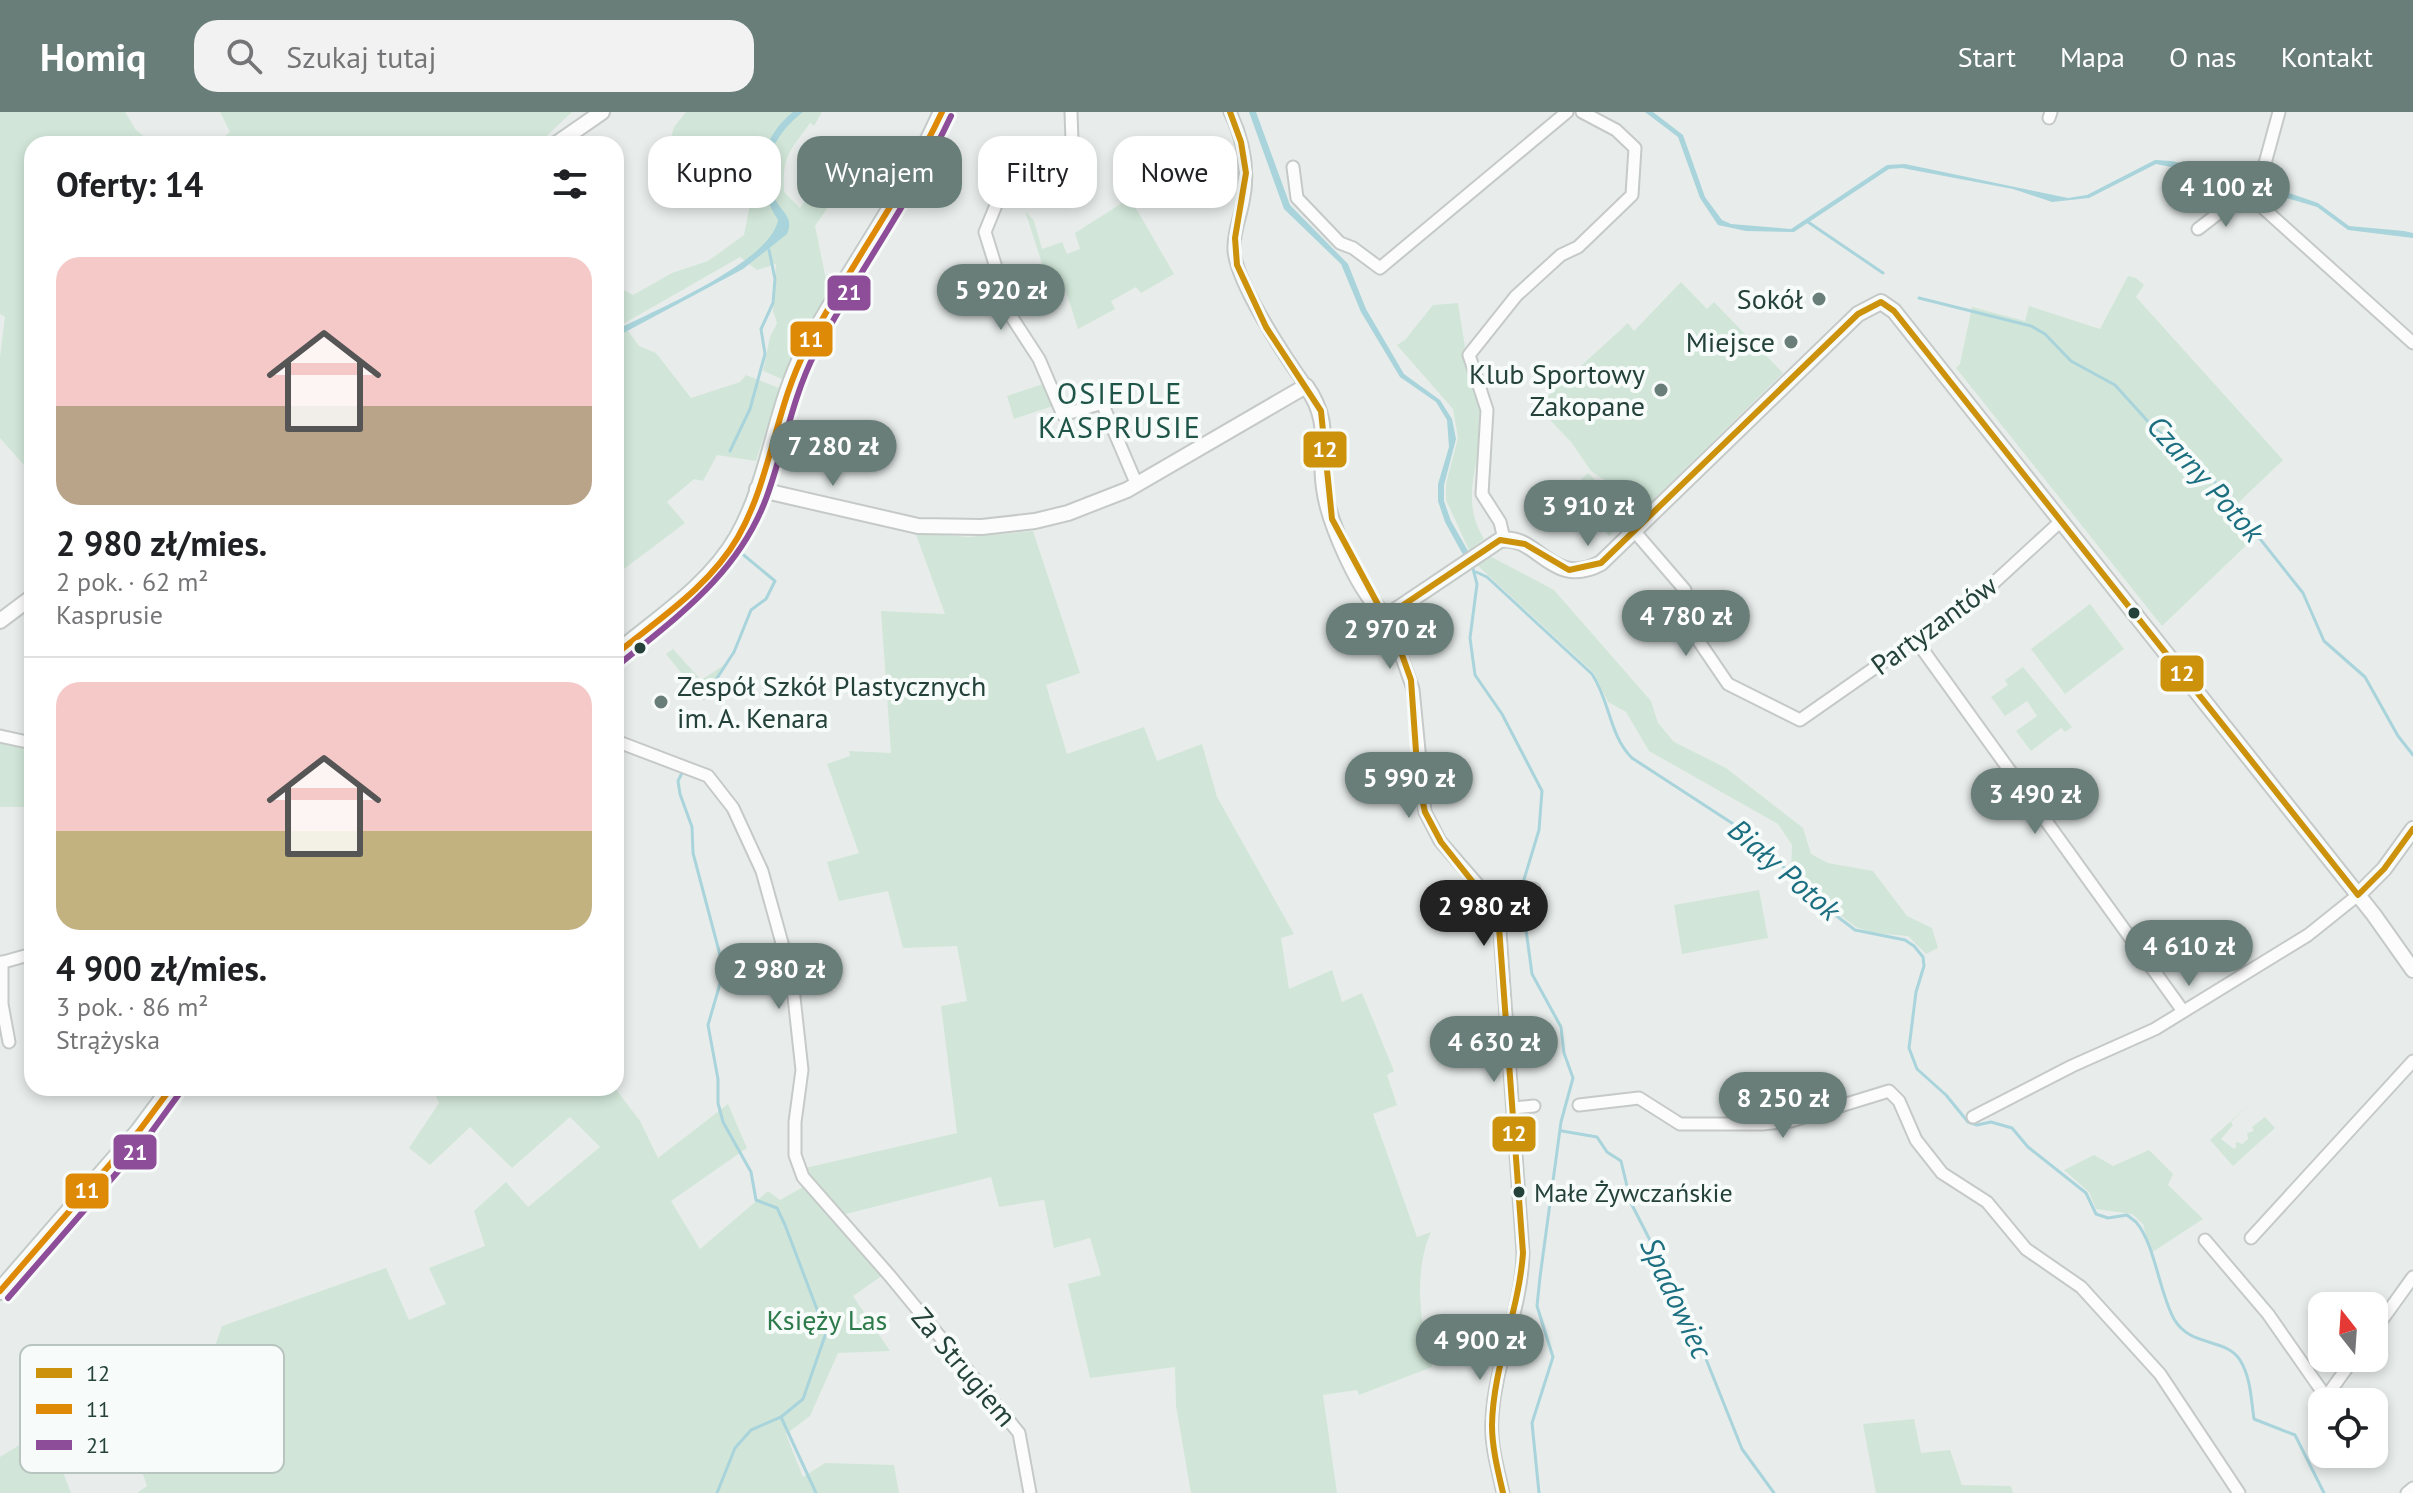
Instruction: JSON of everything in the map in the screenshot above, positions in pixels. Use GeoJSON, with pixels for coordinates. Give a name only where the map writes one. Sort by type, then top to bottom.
{"type":"FeatureCollection","features":[{"type":"Feature","properties":{"kind":"main road"},"geometry":{"type":"LineString","coordinates":[[624,647],[719,565],[744,526],[782,406],[805,352],[916,166],[942,112]]}},
{"type":"Feature","properties":{"kind":"main road"},"geometry":{"type":"LineString","coordinates":[[0,1291],[126,1146],[165,1096]]}},
{"type":"Feature","properties":{"kind":"street"},"geometry":{"type":"LineString","coordinates":[[568,136],[602,112]]}},
{"type":"Feature","properties":{"kind":"street"},"geometry":{"type":"LineString","coordinates":[[1071,112],[1072,141],[1007,178],[985,232],[1011,316],[1039,359],[1063,415],[1102,403],[1137,485]]}},
{"type":"Feature","properties":{"kind":"street"},"geometry":{"type":"LineString","coordinates":[[1230,112],[1241,140],[1246,170],[1234,240],[1236,261],[1279,347],[1306,386],[1324,422],[1323,481],[1332,516],[1358,576],[1387,616],[1413,689],[1425,812],[1440,841],[1482,889],[1499,927],[1522,1270],[1492,1415],[1493,1446],[1503,1493]]}},
{"type":"Feature","properties":{"kind":"street"},"geometry":{"type":"LineString","coordinates":[[1293,167],[1297,198],[1340,243],[1380,268],[1567,112]]}},
{"type":"Feature","properties":{"kind":"street"},"geometry":{"type":"LineString","coordinates":[[1504,539],[1500,522],[1480,487],[1487,444],[1487,410],[1469,355],[1516,296],[1561,255],[1578,247],[1626,202],[1635,177],[1635,148],[1596,114],[1582,112]]}},
{"type":"Feature","properties":{"kind":"street"},"geometry":{"type":"LineString","coordinates":[[2264,167],[2279,112]]}},
{"type":"Feature","properties":{"kind":"street"},"geometry":{"type":"LineString","coordinates":[[2198,229],[2232,202],[2246,196],[2256,200],[2413,343]]}},
{"type":"Feature","properties":{"kind":"street"},"geometry":{"type":"LineString","coordinates":[[1387,616],[1504,539],[1515,540],[1553,565],[1574,571],[1601,563],[1858,314],[1881,302],[1894,311],[2358,895],[2413,970]]}},
{"type":"Feature","properties":{"kind":"street"},"geometry":{"type":"LineString","coordinates":[[757,489],[898,523],[970,528],[1058,516],[1137,485],[1306,386]]}},
{"type":"Feature","properties":{"kind":"street","name":"Partyzantów"},"geometry":{"type":"LineString","coordinates":[[1635,532],[1685,590],[1696,637],[1728,684],[1800,720],[1986,590],[2061,521]]}},
{"type":"Feature","properties":{"kind":"street"},"geometry":{"type":"LineString","coordinates":[[0,621],[24,603]]}},
{"type":"Feature","properties":{"kind":"street"},"geometry":{"type":"LineString","coordinates":[[1915,639],[2183,1011]]}},
{"type":"Feature","properties":{"kind":"street"},"geometry":{"type":"LineString","coordinates":[[0,736],[24,741]]}},
{"type":"Feature","properties":{"kind":"street","name":"Za Strugiem"},"geometry":{"type":"LineString","coordinates":[[624,744],[708,776],[733,808],[762,871],[783,944],[798,1018],[802,1070],[795,1122],[795,1155],[803,1177],[890,1276],[1019,1433],[1030,1493]]}},
{"type":"Feature","properties":{"kind":"street"},"geometry":{"type":"LineString","coordinates":[[1973,1117],[2072,1066],[2155,1029],[2308,935],[2358,895],[2384,869],[2413,829]]}},
{"type":"Feature","properties":{"kind":"street"},"geometry":{"type":"LineString","coordinates":[[1509,889],[1534,889]]}},
{"type":"Feature","properties":{"kind":"street"},"geometry":{"type":"LineString","coordinates":[[9,1042],[2,1004],[1,962],[24,956]]}},
{"type":"Feature","properties":{"kind":"street"},"geometry":{"type":"LineString","coordinates":[[2251,1238],[2413,1061]]}},
{"type":"Feature","properties":{"kind":"street"},"geometry":{"type":"LineString","coordinates":[[1579,1105],[1639,1098],[1680,1124],[1762,1124],[1791,1121],[1889,1091],[1899,1101],[1916,1140],[1942,1173],[1987,1202],[2026,1249],[2081,1287],[2166,1380],[2239,1493]]}},
{"type":"Feature","properties":{"kind":"street"},"geometry":{"type":"LineString","coordinates":[[1513,1108],[1534,1106]]}},
{"type":"Feature","properties":{"kind":"street"},"geometry":{"type":"LineString","coordinates":[[2205,1240],[2268,1314],[2308,1371]]}},
{"type":"Feature","properties":{"kind":"street"},"geometry":{"type":"LineString","coordinates":[[2388,1312],[2413,1277]]}},
{"type":"Feature","properties":{"kind":"street"},"geometry":{"type":"LineString","coordinates":[[2309,1372],[2326,1397],[2344,1372]]}},
{"type":"Feature","properties":{"kind":"street"},"geometry":{"type":"LineString","coordinates":[[2407,1493],[2413,1488]]}},
{"type":"Feature","properties":{"kind":"green space"},"geometry":{"type":"Polygon","coordinates":[[[0,112],[125,112],[143,136],[24,136],[24,465],[0,438],[0,357],[5,317],[0,314],[0,112]]]}},
{"type":"Feature","properties":{"kind":"green space"},"geometry":{"type":"Polygon","coordinates":[[[220,112],[572,112],[546,136],[225,136],[230,132],[220,112]]]}},
{"type":"Feature","properties":{"kind":"green space"},"geometry":{"type":"Polygon","coordinates":[[[686,112],[822,112],[814,126],[810,123],[801,136],[797,136],[786,161],[784,192],[797,208],[827,208],[815,226],[829,294],[782,379],[763,371],[770,337],[777,323],[773,311],[776,264],[757,270],[740,257],[624,323],[624,290],[633,295],[672,273],[708,261],[744,235],[749,208],[781,208],[781,136],[671,136],[674,127],[686,112]]]}},
{"type":"Feature","properties":{"kind":"green space"},"geometry":{"type":"Polygon","coordinates":[[[1114,208],[1136,208],[1174,274],[1141,293],[1136,287],[1111,301],[1115,309],[1078,329],[1064,285],[1050,288],[1025,211],[1034,221],[1042,249],[1062,242],[1067,254],[1080,249],[1075,233],[1114,208]]]}},
{"type":"Feature","properties":{"kind":"green space"},"geometry":{"type":"Polygon","coordinates":[[[2128,276],[2144,285],[2136,297],[2283,460],[2236,505],[2257,535],[2162,626],[1956,368],[1960,364],[1972,307],[2025,321],[2029,306],[2100,329],[2128,276]]]}},
{"type":"Feature","properties":{"kind":"green space","name":"Klub Sportowy Zakopane"},"geometry":{"type":"Polygon","coordinates":[[[1681,282],[1707,309],[1714,302],[1783,373],[1639,514],[1612,485],[1591,471],[1571,442],[1537,406],[1628,323],[1634,331],[1681,282]]]}},
{"type":"Feature","properties":{"kind":"green space"},"geometry":{"type":"Polygon","coordinates":[[[1458,303],[1465,347],[1462,354],[1477,396],[1481,421],[1472,494],[1476,523],[1484,539],[1469,550],[1446,500],[1446,484],[1458,438],[1453,409],[1397,345],[1405,340],[1433,305],[1458,303]]]}},
{"type":"Feature","properties":{"kind":"green space"},"geometry":{"type":"Polygon","coordinates":[[[624,325],[639,346],[656,353],[691,398],[740,382],[746,375],[779,388],[756,461],[717,455],[703,481],[694,479],[667,502],[685,523],[624,569],[624,325]]]}},
{"type":"Feature","properties":{"kind":"green space"},"geometry":{"type":"Polygon","coordinates":[[[1046,383],[1053,406],[1014,419],[1007,396],[1046,383]]]}},
{"type":"Feature","properties":{"kind":"green space"},"geometry":{"type":"Polygon","coordinates":[[[1588,473],[1630,516],[1609,536],[1567,493],[1588,473]]]}},
{"type":"Feature","properties":{"kind":"green space"},"geometry":{"type":"Polygon","coordinates":[[[1033,531],[1080,673],[1046,685],[1067,754],[1144,727],[1157,761],[1202,744],[1217,797],[1294,934],[1281,938],[1289,989],[1332,970],[1342,1002],[1362,993],[1394,1071],[1387,1075],[1397,1105],[1373,1114],[1417,1237],[1431,1232],[1422,1264],[1420,1299],[1432,1367],[1359,1395],[1357,1390],[1323,1395],[1337,1493],[1191,1493],[1176,1406],[1175,1367],[1090,1378],[1068,1284],[1101,1275],[1090,1238],[1054,1248],[1044,1200],[999,1207],[991,1177],[842,1215],[823,1197],[805,1168],[957,1133],[941,1006],[967,1001],[957,946],[903,948],[888,891],[839,901],[827,862],[859,853],[827,764],[850,756],[849,751],[891,753],[881,611],[945,614],[915,532],[968,537],[1033,531]]]}},
{"type":"Feature","properties":{"kind":"green space"},"geometry":{"type":"Polygon","coordinates":[[[1486,554],[1554,590],[1651,701],[1658,723],[1674,742],[1726,768],[1803,828],[1811,854],[1828,863],[1873,871],[1907,916],[1932,928],[1938,948],[1926,954],[1908,936],[1873,933],[1856,927],[1812,894],[1791,871],[1792,845],[1778,824],[1649,751],[1626,712],[1608,702],[1594,673],[1476,564],[1486,554]]]}},
{"type":"Feature","properties":{"kind":"green space"},"geometry":{"type":"Polygon","coordinates":[[[2090,604],[2124,649],[2065,694],[2031,649],[2090,604]]]}},
{"type":"Feature","properties":{"kind":"green space"},"geometry":{"type":"Polygon","coordinates":[[[673,649],[701,680],[726,664],[704,701],[666,654],[673,649]]]}},
{"type":"Feature","properties":{"kind":"green space"},"geometry":{"type":"Polygon","coordinates":[[[2023,667],[2072,727],[2065,732],[2061,728],[2031,751],[2016,731],[2037,716],[2027,701],[2005,716],[1991,697],[2008,685],[2005,680],[2023,667]]]}},
{"type":"Feature","properties":{"kind":"green space"},"geometry":{"type":"Polygon","coordinates":[[[0,743],[24,748],[24,807],[0,807],[0,743]]]}},
{"type":"Feature","properties":{"kind":"green space"},"geometry":{"type":"Polygon","coordinates":[[[1759,890],[1768,938],[1682,954],[1674,905],[1759,890]]]}},
{"type":"Feature","properties":{"kind":"green space","name":"Księży Las"},"geometry":{"type":"Polygon","coordinates":[[[436,1096],[621,1096],[640,1121],[658,1158],[728,1104],[747,1148],[671,1201],[700,1249],[768,1191],[780,1200],[803,1187],[883,1275],[853,1296],[890,1351],[838,1353],[810,1416],[786,1434],[803,1477],[825,1463],[894,1465],[899,1493],[137,1493],[147,1486],[142,1473],[284,1473],[284,1345],[215,1345],[222,1326],[386,1268],[409,1320],[446,1304],[429,1268],[485,1246],[474,1211],[506,1182],[528,1207],[600,1147],[570,1117],[512,1168],[470,1127],[430,1165],[409,1148],[439,1103],[436,1096]]]}},
{"type":"Feature","properties":{"kind":"green space"},"geometry":{"type":"Polygon","coordinates":[[[2252,1102],[2231,1122],[2233,1125],[2221,1139],[2234,1149],[2237,1142],[2242,1144],[2248,1139],[2247,1133],[2254,1131],[2252,1127],[2265,1117],[2275,1128],[2233,1166],[2210,1140],[2252,1102]]]}},
{"type":"Feature","properties":{"kind":"green space"},"geometry":{"type":"Polygon","coordinates":[[[2149,1150],[2173,1174],[2168,1185],[2203,1219],[2151,1253],[2143,1224],[2132,1214],[2096,1209],[2089,1192],[2064,1170],[2094,1155],[2113,1166],[2149,1150]]]}},
{"type":"Feature","properties":{"kind":"green space"},"geometry":{"type":"Polygon","coordinates":[[[1914,1419],[1921,1453],[1950,1450],[1962,1485],[2011,1486],[2013,1493],[1876,1493],[1863,1424],[1914,1419]]]}},
{"type":"Feature","properties":{"kind":"green space"},"geometry":{"type":"Polygon","coordinates":[[[20,1445],[20,1473],[63,1473],[71,1493],[0,1493],[0,1457],[20,1445]]]}},
{"type":"Feature","properties":{"kind":"water"},"geometry":{"type":"Polygon","coordinates":[[[793,112],[803,112],[780,136],[772,135],[793,112]]]}},
{"type":"Feature","properties":{"kind":"water"},"geometry":{"type":"Polygon","coordinates":[[[1249,112],[1256,112],[1290,205],[1348,264],[1366,309],[1404,374],[1440,400],[1452,419],[1456,439],[1444,485],[1444,501],[1451,521],[1472,558],[1467,562],[1445,522],[1438,501],[1438,484],[1449,447],[1447,420],[1436,402],[1400,377],[1361,312],[1341,264],[1284,209],[1249,112]]]}},
{"type":"Feature","properties":{"kind":"water"},"geometry":{"type":"Polygon","coordinates":[[[1645,112],[1653,112],[1683,135],[1705,197],[1722,220],[1731,224],[1791,229],[1887,165],[1905,164],[2068,198],[2087,195],[2155,160],[2245,178],[2318,203],[2349,226],[2404,231],[2413,233],[2413,238],[2348,230],[2317,207],[2247,186],[2241,181],[2156,164],[2089,198],[2052,202],[2013,189],[1902,168],[1889,169],[1794,232],[1746,231],[1718,225],[1700,198],[1678,137],[1645,112]]]}},
{"type":"Feature","properties":{"kind":"water"},"geometry":{"type":"Polygon","coordinates":[[[771,208],[781,208],[787,216],[787,234],[743,269],[624,333],[624,326],[708,284],[755,252],[771,236],[778,220],[771,208]]]}},
{"type":"Feature","properties":{"kind":"waterway","name":"Czarny Potok"},"geometry":{"type":"LineString","coordinates":[[1808,222],[1883,273]]}},
{"type":"Feature","properties":{"kind":"waterway"},"geometry":{"type":"LineString","coordinates":[[730,451],[750,409],[765,354],[761,329],[773,303],[775,279],[769,250]]}},
{"type":"Feature","properties":{"kind":"waterway","name":"Czarny Potok"},"geometry":{"type":"LineString","coordinates":[[1919,298],[2031,326],[2045,334],[2071,361],[2115,385],[2153,427],[2207,472],[2303,593],[2324,641],[2365,677],[2398,736],[2413,755]]}},
{"type":"Feature","properties":{"kind":"waterway"},"geometry":{"type":"LineString","coordinates":[[704,698],[734,652],[751,610],[766,599],[775,581],[740,552]]}},
{"type":"Feature","properties":{"kind":"waterway"},"geometry":{"type":"LineString","coordinates":[[1472,565],[1477,584],[1470,638],[1475,675],[1502,714],[1542,791],[1539,830],[1522,886]]}},
{"type":"Feature","properties":{"kind":"waterway","name":"Biały Potok"},"geometry":{"type":"LineString","coordinates":[[1476,572],[1487,577],[1592,674],[1619,739],[1632,758],[1761,842],[1809,895],[1855,930],[1905,940],[1914,946],[1923,957],[1924,966],[1916,992],[1909,1048],[1917,1069],[1946,1095],[1968,1122],[1977,1125],[1991,1122],[2012,1128],[2028,1147],[2086,1193],[2096,1214],[2108,1218],[2127,1215],[2136,1222],[2148,1243],[2174,1319],[2189,1334],[2234,1353],[2244,1367],[2254,1419],[2295,1435],[2324,1493]]}},
{"type":"Feature","properties":{"kind":"waterway"},"geometry":{"type":"LineString","coordinates":[[682,773],[678,781],[680,794],[692,827],[693,853],[724,970],[708,1025],[718,1079],[718,1103],[723,1122],[751,1172],[756,1200],[777,1208],[785,1225],[826,1333],[803,1399],[781,1417],[751,1430],[735,1448],[717,1493]]}},
{"type":"Feature","properties":{"kind":"waterway"},"geometry":{"type":"LineString","coordinates":[[1521,893],[1532,974],[1561,1027],[1564,1053],[1573,1078],[1561,1122],[1537,1306],[1553,1357],[1532,1423],[1539,1493]]}},
{"type":"Feature","properties":{"kind":"waterway","name":"Spadowiec"},"geometry":{"type":"LineString","coordinates":[[1562,1131],[1597,1137],[1607,1152],[1621,1161],[1631,1203],[1656,1252],[1666,1288],[1688,1314],[1742,1449],[1774,1493]]}},
{"type":"Feature","properties":{"kind":"waterway"},"geometry":{"type":"LineString","coordinates":[[781,1417],[816,1493]]}},
{"type":"Feature","properties":{"kind":"transit line","name":"11"},"geometry":{"type":"LineString","coordinates":[[624,648],[698,586],[738,537],[758,492],[787,396],[806,349],[910,173],[942,112]]}},
{"type":"Feature","properties":{"kind":"transit line","name":"12"},"geometry":{"type":"LineString","coordinates":[[1230,112],[1241,142],[1246,173],[1235,238],[1237,265],[1266,327],[1321,411],[1332,519],[1396,638],[1411,680],[1418,780],[1425,812],[1441,842],[1484,896],[1499,927],[1523,1253],[1517,1296],[1493,1403],[1493,1442],[1503,1493]]}},
{"type":"Feature","properties":{"kind":"transit line","name":"21"},"geometry":{"type":"LineString","coordinates":[[624,660],[707,589],[741,547],[767,496],[800,388],[815,353],[919,177],[951,116]]}},
{"type":"Feature","properties":{"kind":"transit line","name":"12"},"geometry":{"type":"LineString","coordinates":[[1387,616],[1500,540],[1525,544],[1569,570],[1601,563],[1858,314],[1881,302],[1894,311],[2358,895],[2384,869],[2413,829]]}},
{"type":"Feature","properties":{"kind":"transit line","name":"11"},"geometry":{"type":"LineString","coordinates":[[0,1291],[139,1131],[165,1096]]}},
{"type":"Feature","properties":{"kind":"transit line","name":"21"},"geometry":{"type":"LineString","coordinates":[[8,1298],[147,1138],[178,1096]]}},
{"type":"Feature","properties":{"kind":"place","name":"Sokół"},"geometry":{"type":"Point","coordinates":[1819,299]}},
{"type":"Feature","properties":{"kind":"place","name":"Miejsce"},"geometry":{"type":"Point","coordinates":[1791,342]}},
{"type":"Feature","properties":{"kind":"place","name":"Klub Sportowy Zakopane"},"geometry":{"type":"Point","coordinates":[1661,390]}},
{"type":"Feature","properties":{"kind":"place","name":"Zespół Szkół Plastycznych im. A. Kenara"},"geometry":{"type":"Point","coordinates":[661,702]}},
{"type":"Feature","properties":{"kind":"place","name":"Małe Żywczańskie"},"geometry":{"type":"Point","coordinates":[1519,1192]}},
{"type":"Feature","properties":{"kind":"district","name":"OSIEDLE KASPRUSIE"},"geometry":{"type":"Point","coordinates":[1120,411]}}]}
